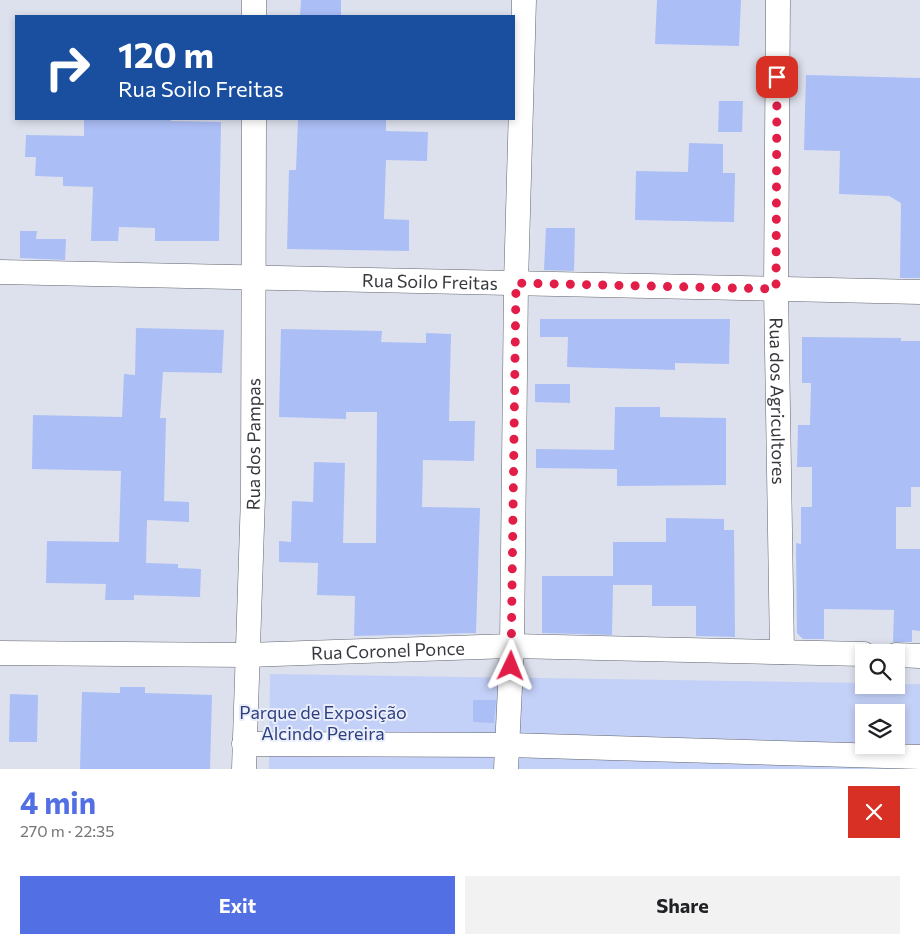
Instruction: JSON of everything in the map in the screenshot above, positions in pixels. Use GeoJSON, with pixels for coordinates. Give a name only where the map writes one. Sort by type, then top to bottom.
{"type":"FeatureCollection","features":[{"type":"Feature","properties":{"kind":"street"},"geometry":{"type":"LineString","coordinates":[[254,0],[254,15]]}},
{"type":"Feature","properties":{"kind":"street"},"geometry":{"type":"LineString","coordinates":[[506,769],[512,646],[516,283],[524,0]]}},
{"type":"Feature","properties":{"kind":"street","name":"Rua dos Agricultores"},"geometry":{"type":"LineString","coordinates":[[778,0],[776,289],[782,652]]}},
{"type":"Feature","properties":{"kind":"street","name":"Rua dos Pampas"},"geometry":{"type":"LineString","coordinates":[[244,769],[253,496],[252,277],[254,120]]}},
{"type":"Feature","properties":{"kind":"street","name":"Rua Soilo Freitas"},"geometry":{"type":"LineString","coordinates":[[0,272],[920,292]]}},
{"type":"Feature","properties":{"kind":"street","name":"Rua Coronel Ponce"},"geometry":{"type":"LineString","coordinates":[[0,653],[247,655],[512,646],[855,654]]}},
{"type":"Feature","properties":{"kind":"street"},"geometry":{"type":"LineString","coordinates":[[905,655],[920,656]]}},
{"type":"Feature","properties":{"kind":"street"},"geometry":{"type":"LineString","coordinates":[[244,744],[508,745],[748,761],[920,757]]}},
{"type":"Feature","properties":{"kind":"green space","name":"Parque de Exposição Alcindo Pereira"},"geometry":{"type":"Polygon","coordinates":[[[270,674],[855,683],[855,694],[905,694],[905,684],[920,684],[920,769],[269,769],[270,674]]]}},
{"type":"Feature","properties":{"kind":"building"},"geometry":{"type":"Polygon","coordinates":[[[301,0],[341,0],[341,15],[300,15],[301,0]]]}},
{"type":"Feature","properties":{"kind":"building"},"geometry":{"type":"Polygon","coordinates":[[[657,0],[741,0],[739,46],[655,44],[657,0]]]}},
{"type":"Feature","properties":{"kind":"building"},"geometry":{"type":"Polygon","coordinates":[[[806,75],[920,78],[920,278],[900,278],[901,203],[889,196],[839,194],[840,151],[804,150],[806,75]]]}},
{"type":"Feature","properties":{"kind":"building"},"geometry":{"type":"Polygon","coordinates":[[[719,101],[743,101],[742,132],[718,132],[719,101]]]}},
{"type":"Feature","properties":{"kind":"building"},"geometry":{"type":"Polygon","coordinates":[[[84,120],[221,122],[219,241],[155,241],[155,228],[119,227],[118,241],[91,241],[93,187],[63,186],[63,177],[35,176],[36,157],[25,157],[26,135],[84,136],[84,120]]]}},
{"type":"Feature","properties":{"kind":"building"},"geometry":{"type":"Polygon","coordinates":[[[298,120],[386,120],[386,131],[428,132],[427,161],[386,160],[384,219],[409,220],[409,251],[287,249],[289,170],[296,170],[298,120]]]}},
{"type":"Feature","properties":{"kind":"building"},"geometry":{"type":"Polygon","coordinates":[[[689,143],[723,144],[723,173],[735,173],[734,222],[635,220],[636,171],[688,172],[689,143]]]}},
{"type":"Feature","properties":{"kind":"building"},"geometry":{"type":"Polygon","coordinates":[[[546,228],[575,228],[574,271],[544,270],[546,228]]]}},
{"type":"Feature","properties":{"kind":"building"},"geometry":{"type":"Polygon","coordinates":[[[20,231],[37,231],[36,239],[66,239],[65,260],[20,258],[20,231]]]}},
{"type":"Feature","properties":{"kind":"building"},"geometry":{"type":"Polygon","coordinates":[[[540,319],[730,319],[729,364],[675,363],[675,370],[567,367],[568,337],[540,337],[540,319]]]}},
{"type":"Feature","properties":{"kind":"building"},"geometry":{"type":"Polygon","coordinates":[[[136,328],[224,330],[222,373],[163,372],[160,418],[166,418],[164,501],[189,502],[189,522],[147,520],[146,563],[178,564],[178,568],[201,569],[200,597],[134,595],[134,600],[105,600],[106,584],[46,583],[47,541],[119,542],[121,471],[32,469],[33,415],[122,417],[124,374],[135,375],[136,328]]]}},
{"type":"Feature","properties":{"kind":"building"},"geometry":{"type":"Polygon","coordinates":[[[281,329],[382,331],[381,342],[426,343],[426,333],[451,334],[449,421],[475,421],[474,461],[423,460],[422,507],[480,508],[476,633],[354,636],[355,596],[317,595],[318,563],[279,562],[279,541],[291,542],[292,501],[313,502],[314,462],[345,463],[343,543],[376,543],[377,412],[346,412],[346,419],[279,417],[281,329]]]}},
{"type":"Feature","properties":{"kind":"building"},"geometry":{"type":"Polygon","coordinates":[[[802,337],[901,338],[901,341],[920,341],[920,487],[911,487],[911,507],[896,507],[896,549],[920,549],[920,631],[912,630],[912,642],[893,642],[894,610],[824,609],[824,639],[803,639],[797,633],[796,543],[801,544],[801,507],[812,507],[812,467],[797,467],[798,425],[810,425],[811,383],[802,383],[802,337]]]}},
{"type":"Feature","properties":{"kind":"building"},"geometry":{"type":"Polygon","coordinates":[[[535,384],[570,384],[570,403],[535,402],[535,384]]]}},
{"type":"Feature","properties":{"kind":"building"},"geometry":{"type":"Polygon","coordinates":[[[615,407],[660,407],[660,417],[726,418],[726,485],[617,486],[617,469],[536,468],[536,449],[614,450],[615,407]]]}},
{"type":"Feature","properties":{"kind":"building"},"geometry":{"type":"Polygon","coordinates":[[[666,518],[724,519],[724,530],[734,530],[735,637],[696,636],[696,606],[652,606],[652,585],[613,585],[612,635],[542,633],[542,576],[613,576],[613,542],[666,542],[666,518]]]}},
{"type":"Feature","properties":{"kind":"building"},"geometry":{"type":"Polygon","coordinates":[[[120,687],[145,687],[145,693],[212,695],[210,769],[80,769],[82,692],[120,693],[120,687]]]}},
{"type":"Feature","properties":{"kind":"building"},"geometry":{"type":"Polygon","coordinates":[[[10,694],[38,695],[37,742],[9,742],[10,694]]]}},
{"type":"Feature","properties":{"kind":"building"},"geometry":{"type":"Polygon","coordinates":[[[473,700],[496,700],[494,723],[473,722],[473,700]]]}},
{"type":"Feature","properties":{"kind":"route"},"geometry":{"type":"LineString","coordinates":[[511,666],[516,283],[776,289],[777,77]]}}]}
